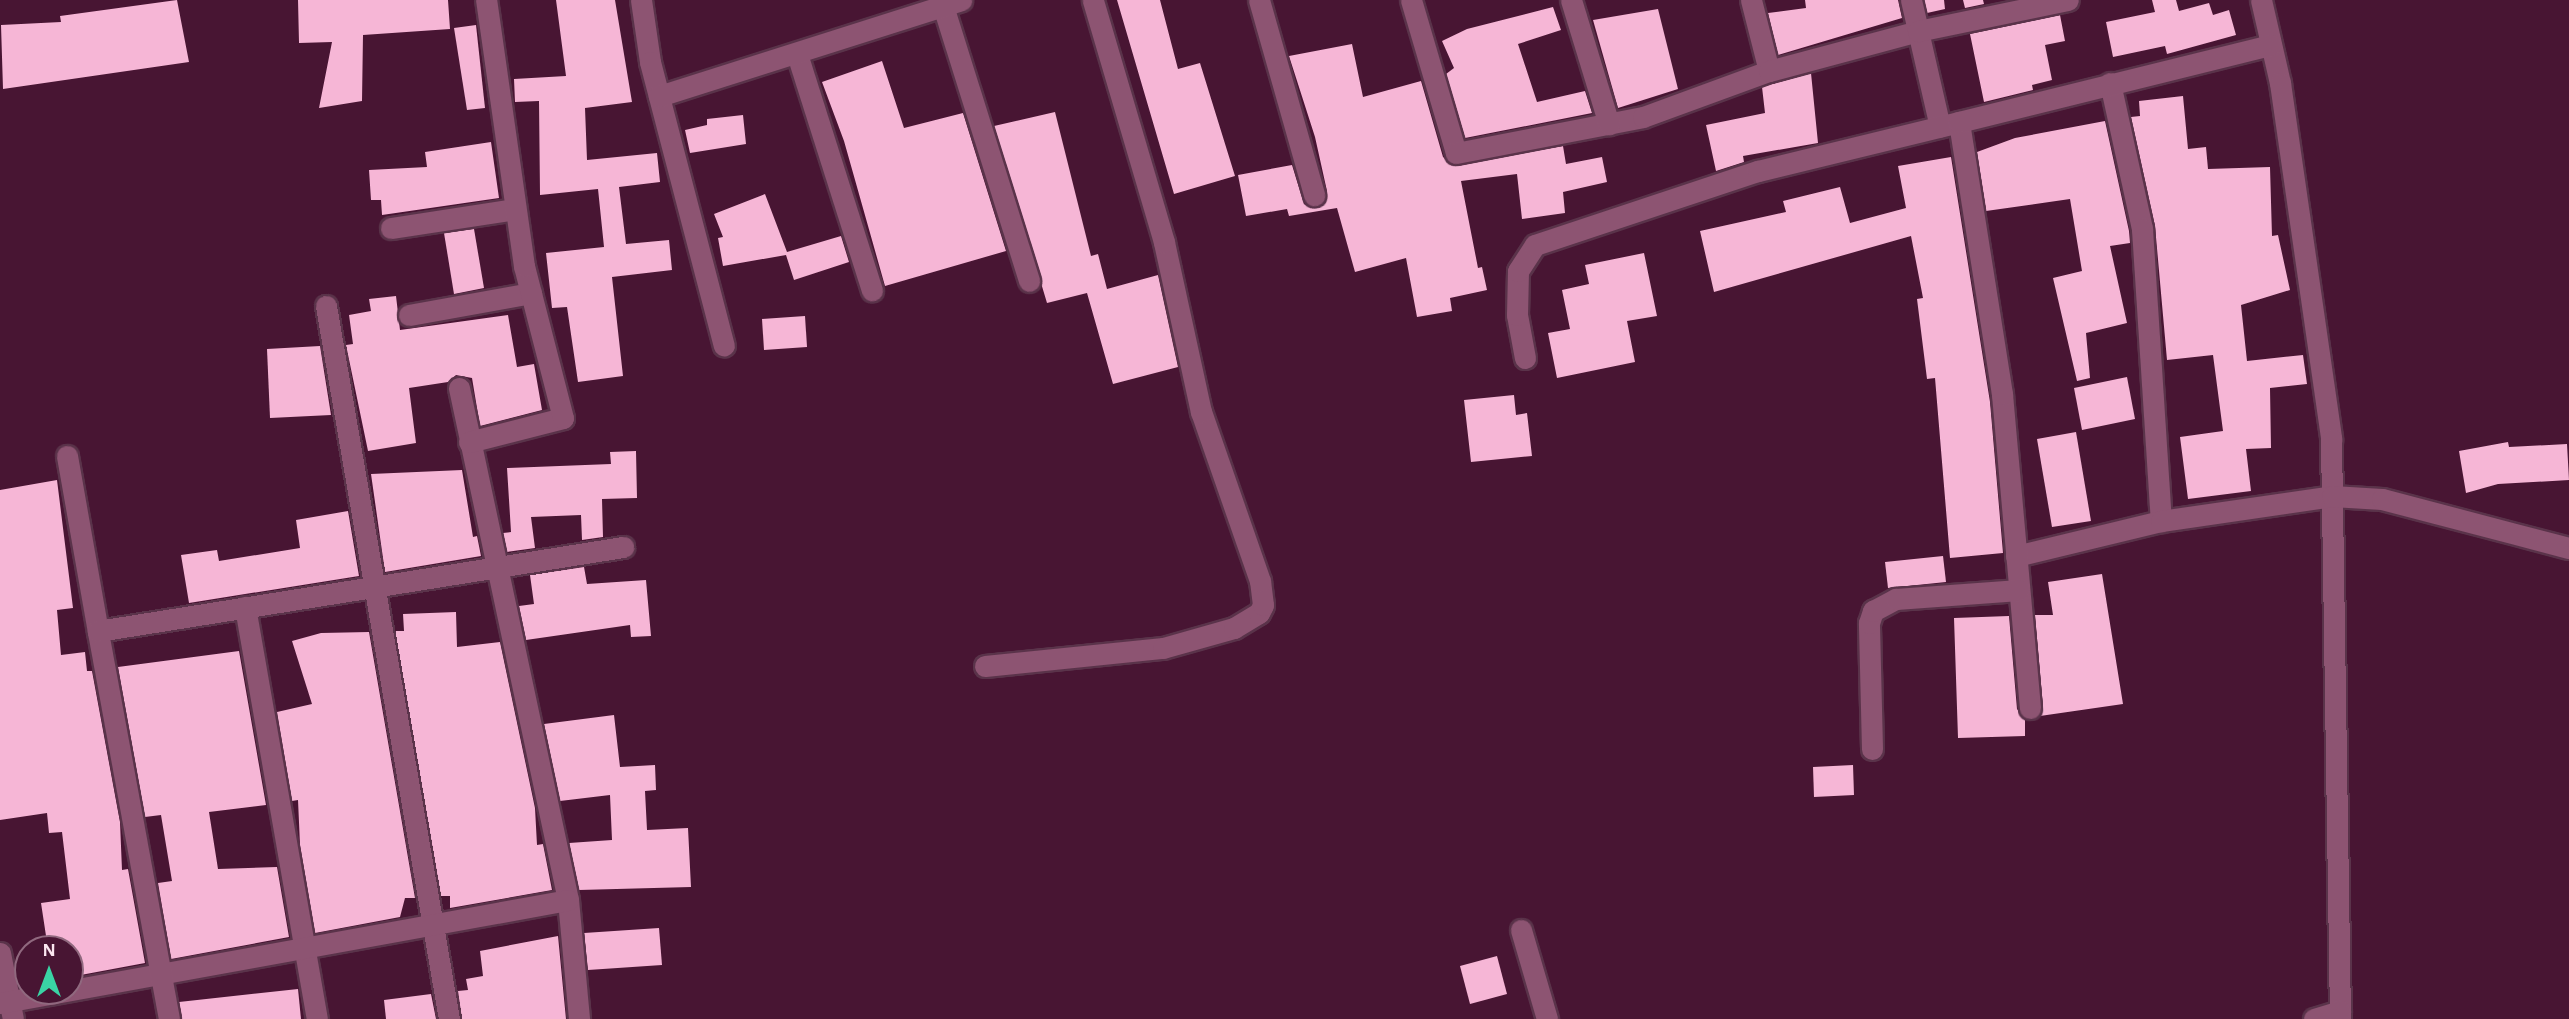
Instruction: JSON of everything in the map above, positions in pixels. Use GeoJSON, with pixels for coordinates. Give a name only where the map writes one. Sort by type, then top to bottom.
{"type":"FeatureCollection","features":[{"type":"Feature","properties":{"kind":"street"},"geometry":{"type":"LineString","coordinates":[[469,442],[563,418],[531,293],[486,0]]}},
{"type":"Feature","properties":{"kind":"street"},"geometry":{"type":"LineString","coordinates":[[641,0],[659,96],[724,346]]}},
{"type":"Feature","properties":{"kind":"street"},"geometry":{"type":"LineString","coordinates":[[985,666],[1163,648],[1234,628],[1259,612],[1263,605],[1260,581],[1201,412],[1164,242],[1093,0]]}},
{"type":"Feature","properties":{"kind":"street"},"geometry":{"type":"LineString","coordinates":[[1259,0],[1314,195]]}},
{"type":"Feature","properties":{"kind":"street"},"geometry":{"type":"LineString","coordinates":[[1411,0],[1457,153],[1643,117],[1769,71],[1918,31],[2068,0]]}},
{"type":"Feature","properties":{"kind":"street"},"geometry":{"type":"LineString","coordinates":[[1571,0],[1609,124]]}},
{"type":"Feature","properties":{"kind":"street"},"geometry":{"type":"LineString","coordinates":[[1751,0],[1769,71]]}},
{"type":"Feature","properties":{"kind":"street"},"geometry":{"type":"LineString","coordinates":[[1912,0],[1918,31],[1950,125],[2002,394],[2029,708]]}},
{"type":"Feature","properties":{"kind":"street"},"geometry":{"type":"LineString","coordinates":[[2261,0],[2271,44],[2331,439],[2340,1015],[2314,1019]]}},
{"type":"Feature","properties":{"kind":"street"},"geometry":{"type":"LineString","coordinates":[[659,96],[952,3],[1029,281]]}},
{"type":"Feature","properties":{"kind":"street"},"geometry":{"type":"LineString","coordinates":[[1525,358],[1517,314],[1518,271],[1535,245],[1758,171],[2271,44]]}},
{"type":"Feature","properties":{"kind":"street"},"geometry":{"type":"LineString","coordinates":[[797,54],[873,290]]}},
{"type":"Feature","properties":{"kind":"street"},"geometry":{"type":"LineString","coordinates":[[2110,83],[2142,229],[2161,521]]}},
{"type":"Feature","properties":{"kind":"street"},"geometry":{"type":"LineString","coordinates":[[391,228],[516,209]]}},
{"type":"Feature","properties":{"kind":"street"},"geometry":{"type":"LineString","coordinates":[[409,315],[531,293]]}},
{"type":"Feature","properties":{"kind":"street"},"geometry":{"type":"LineString","coordinates":[[326,306],[435,925],[449,1019]]}},
{"type":"Feature","properties":{"kind":"street"},"geometry":{"type":"LineString","coordinates":[[459,388],[568,900],[579,1019]]}},
{"type":"Feature","properties":{"kind":"street"},"geometry":{"type":"LineString","coordinates":[[67,456],[169,1019]]}},
{"type":"Feature","properties":{"kind":"street"},"geometry":{"type":"LineString","coordinates":[[2016,556],[2161,521],[2332,496],[2382,499],[2569,548]]}},
{"type":"Feature","properties":{"kind":"street"},"geometry":{"type":"LineString","coordinates":[[98,631],[376,585],[496,570],[623,547]]}},
{"type":"Feature","properties":{"kind":"street"},"geometry":{"type":"LineString","coordinates":[[1872,749],[1869,622],[1873,611],[1896,599],[2019,590]]}},
{"type":"Feature","properties":{"kind":"street"},"geometry":{"type":"LineString","coordinates":[[244,607],[307,949],[317,1019]]}},
{"type":"Feature","properties":{"kind":"street"},"geometry":{"type":"LineString","coordinates":[[0,953],[7,1008],[162,976],[568,900]]}},
{"type":"Feature","properties":{"kind":"street"},"geometry":{"type":"LineString","coordinates":[[1521,930],[1546,1019]]}},
{"type":"Feature","properties":{"kind":"building"},"geometry":{"type":"Polygon","coordinates":[[[177,0],[189,62],[3,89],[1,25],[61,22],[60,16],[177,0]]]}},
{"type":"Feature","properties":{"kind":"building"},"geometry":{"type":"Polygon","coordinates":[[[298,0],[448,0],[450,29],[363,35],[362,101],[319,108],[332,42],[299,43],[298,0]]]}},
{"type":"Feature","properties":{"kind":"building"},"geometry":{"type":"Polygon","coordinates":[[[556,0],[615,0],[632,102],[585,108],[587,160],[657,153],[660,182],[619,187],[626,244],[669,240],[672,270],[612,277],[623,376],[578,382],[567,307],[552,308],[546,253],[604,247],[598,189],[540,195],[539,101],[515,102],[514,79],[566,76],[556,0]]]}},
{"type":"Feature","properties":{"kind":"building"},"geometry":{"type":"Polygon","coordinates":[[[1117,0],[1160,0],[1178,69],[1200,63],[1235,176],[1174,194],[1117,0]]]}},
{"type":"Feature","properties":{"kind":"building"},"geometry":{"type":"Polygon","coordinates":[[[1805,0],[1898,0],[1902,18],[1778,55],[1768,13],[1806,8],[1805,0]]]}},
{"type":"Feature","properties":{"kind":"building"},"geometry":{"type":"Polygon","coordinates":[[[1924,0],[1944,0],[1945,9],[1927,13],[1924,0]]]}},
{"type":"Feature","properties":{"kind":"building"},"geometry":{"type":"Polygon","coordinates":[[[1963,0],[1983,0],[1984,4],[1965,8],[1963,0]]]}},
{"type":"Feature","properties":{"kind":"building"},"geometry":{"type":"Polygon","coordinates":[[[2152,0],[2176,0],[2179,11],[2209,3],[2213,15],[2229,10],[2236,35],[2167,54],[2165,46],[2113,57],[2106,22],[2155,12],[2152,0]]]}},
{"type":"Feature","properties":{"kind":"building"},"geometry":{"type":"Polygon","coordinates":[[[1553,7],[1561,30],[1518,44],[1537,102],[1585,91],[1592,113],[1465,138],[1446,74],[1454,68],[1442,41],[1467,29],[1553,7]]]}},
{"type":"Feature","properties":{"kind":"building"},"geometry":{"type":"Polygon","coordinates":[[[1658,9],[1678,89],[1618,108],[1593,20],[1658,9]]]}},
{"type":"Feature","properties":{"kind":"building"},"geometry":{"type":"Polygon","coordinates":[[[2060,15],[2065,41],[2045,45],[2052,80],[2032,85],[2033,90],[1984,102],[1970,34],[2060,15]]]}},
{"type":"Feature","properties":{"kind":"building"},"geometry":{"type":"Polygon","coordinates":[[[476,25],[485,108],[467,110],[454,28],[476,25]]]}},
{"type":"Feature","properties":{"kind":"building"},"geometry":{"type":"Polygon","coordinates":[[[1352,44],[1363,97],[1421,81],[1443,157],[1452,165],[1563,146],[1566,164],[1602,157],[1607,182],[1563,192],[1565,213],[1522,219],[1517,174],[1461,181],[1478,268],[1482,267],[1487,290],[1450,298],[1452,311],[1417,317],[1406,258],[1355,272],[1337,208],[1289,216],[1287,209],[1246,216],[1238,175],[1292,165],[1304,204],[1311,208],[1324,204],[1327,191],[1315,137],[1289,56],[1352,44]]]}},
{"type":"Feature","properties":{"kind":"building"},"geometry":{"type":"Polygon","coordinates":[[[882,61],[904,128],[963,113],[1006,251],[885,286],[844,141],[822,82],[882,61]]]}},
{"type":"Feature","properties":{"kind":"building"},"geometry":{"type":"Polygon","coordinates":[[[1811,73],[1818,143],[1743,156],[1744,162],[1716,171],[1706,125],[1765,113],[1762,87],[1811,73]]]}},
{"type":"Feature","properties":{"kind":"building"},"geometry":{"type":"Polygon","coordinates":[[[2183,96],[2188,149],[2206,147],[2208,169],[2270,167],[2272,236],[2278,235],[2290,290],[2241,305],[2247,361],[2303,355],[2307,384],[2270,388],[2271,448],[2246,449],[2251,491],[2188,499],[2180,437],[2223,431],[2213,355],[2167,360],[2155,226],[2131,117],[2140,116],[2139,101],[2183,96]]]}},
{"type":"Feature","properties":{"kind":"building"},"geometry":{"type":"Polygon","coordinates":[[[1055,112],[1091,256],[1098,254],[1107,289],[1158,275],[1178,367],[1113,384],[1087,293],[1047,303],[994,126],[1055,112]]]}},
{"type":"Feature","properties":{"kind":"building"},"geometry":{"type":"Polygon","coordinates":[[[743,115],[746,144],[690,153],[685,130],[707,125],[707,119],[743,115]]]}},
{"type":"Feature","properties":{"kind":"building"},"geometry":{"type":"Polygon","coordinates":[[[2105,121],[2129,231],[2130,243],[2110,246],[2127,323],[2086,333],[2090,378],[2077,381],[2053,278],[2082,271],[2070,199],[1986,211],[1977,152],[2015,138],[2105,121]]]}},
{"type":"Feature","properties":{"kind":"building"},"geometry":{"type":"Polygon","coordinates":[[[491,142],[499,198],[382,215],[381,200],[371,200],[369,170],[427,167],[425,152],[491,142]]]}},
{"type":"Feature","properties":{"kind":"building"},"geometry":{"type":"Polygon","coordinates":[[[1951,157],[1990,402],[2003,553],[1950,558],[1935,378],[1927,379],[1917,299],[1923,298],[1911,236],[1714,292],[1700,231],[1786,212],[1783,201],[1840,187],[1850,223],[1906,208],[1898,166],[1951,157]]]}},
{"type":"Feature","properties":{"kind":"building"},"geometry":{"type":"Polygon","coordinates":[[[765,194],[787,252],[841,236],[849,262],[794,280],[786,255],[723,266],[718,238],[723,237],[714,214],[765,194]]]}},
{"type":"Feature","properties":{"kind":"building"},"geometry":{"type":"Polygon","coordinates":[[[474,229],[484,288],[454,294],[444,233],[474,229]]]}},
{"type":"Feature","properties":{"kind":"building"},"geometry":{"type":"Polygon","coordinates":[[[1644,253],[1657,316],[1627,321],[1635,362],[1557,378],[1548,333],[1570,329],[1562,290],[1589,284],[1585,265],[1644,253]]]}},
{"type":"Feature","properties":{"kind":"building"},"geometry":{"type":"Polygon","coordinates":[[[396,296],[400,330],[508,315],[517,367],[534,364],[542,410],[480,426],[472,378],[456,375],[448,382],[409,388],[416,443],[368,451],[346,345],[353,344],[349,315],[371,311],[369,299],[396,296]]]}},
{"type":"Feature","properties":{"kind":"building"},"geometry":{"type":"Polygon","coordinates":[[[805,316],[807,347],[764,350],[762,319],[805,316]]]}},
{"type":"Feature","properties":{"kind":"building"},"geometry":{"type":"Polygon","coordinates":[[[320,346],[331,415],[270,418],[267,349],[320,346]]]}},
{"type":"Feature","properties":{"kind":"building"},"geometry":{"type":"Polygon","coordinates":[[[2127,377],[2135,419],[2082,430],[2074,388],[2127,377]]]}},
{"type":"Feature","properties":{"kind":"building"},"geometry":{"type":"Polygon","coordinates":[[[1514,395],[1516,415],[1527,413],[1532,456],[1471,462],[1464,400],[1514,395]]]}},
{"type":"Feature","properties":{"kind":"building"},"geometry":{"type":"Polygon","coordinates":[[[2076,432],[2091,521],[2052,527],[2037,439],[2076,432]]]}},
{"type":"Feature","properties":{"kind":"building"},"geometry":{"type":"Polygon","coordinates":[[[2508,442],[2509,447],[2567,444],[2569,480],[2498,484],[2466,493],[2459,451],[2508,442]]]}},
{"type":"Feature","properties":{"kind":"building"},"geometry":{"type":"Polygon","coordinates":[[[636,451],[637,498],[602,499],[603,537],[582,540],[581,515],[531,517],[535,548],[507,552],[503,533],[511,532],[507,468],[611,464],[610,452],[636,451]]]}},
{"type":"Feature","properties":{"kind":"building"},"geometry":{"type":"Polygon","coordinates":[[[462,470],[473,537],[477,536],[481,556],[385,572],[371,474],[462,470]]]}},
{"type":"Feature","properties":{"kind":"building"},"geometry":{"type":"Polygon","coordinates":[[[57,480],[73,608],[57,610],[61,655],[85,652],[87,671],[92,671],[120,822],[122,870],[128,869],[145,963],[84,974],[84,935],[46,935],[41,903],[70,899],[62,832],[49,833],[47,813],[0,820],[0,490],[57,480]]]}},
{"type":"Feature","properties":{"kind":"building"},"geometry":{"type":"Polygon","coordinates":[[[348,511],[359,576],[189,603],[181,555],[217,550],[219,561],[300,548],[296,520],[348,511]]]}},
{"type":"Feature","properties":{"kind":"building"},"geometry":{"type":"Polygon","coordinates":[[[1943,556],[1946,582],[1888,588],[1885,562],[1943,556]]]}},
{"type":"Feature","properties":{"kind":"building"},"geometry":{"type":"Polygon","coordinates":[[[584,567],[587,584],[646,580],[651,636],[631,637],[630,625],[526,640],[519,606],[534,604],[530,575],[584,567]]]}},
{"type":"Feature","properties":{"kind":"building"},"geometry":{"type":"Polygon","coordinates":[[[2102,574],[2123,704],[2040,716],[2043,707],[2035,615],[2053,615],[2048,582],[2102,574]]]}},
{"type":"Feature","properties":{"kind":"building"},"geometry":{"type":"Polygon","coordinates":[[[456,612],[457,647],[500,642],[535,808],[537,845],[543,844],[552,890],[450,908],[450,896],[441,896],[395,631],[404,631],[403,614],[456,612]]]}},
{"type":"Feature","properties":{"kind":"building"},"geometry":{"type":"Polygon","coordinates":[[[2009,616],[2017,709],[2025,720],[2025,736],[1958,738],[1954,618],[2009,616]]]}},
{"type":"Feature","properties":{"kind":"building"},"geometry":{"type":"Polygon","coordinates":[[[369,632],[415,898],[405,898],[400,917],[315,933],[300,845],[298,800],[292,801],[277,712],[312,704],[292,641],[321,633],[369,632]]]}},
{"type":"Feature","properties":{"kind":"building"},"geometry":{"type":"Polygon","coordinates":[[[239,651],[266,805],[209,812],[218,869],[277,867],[289,937],[171,959],[158,883],[172,881],[161,815],[145,817],[118,667],[239,651]]]}},
{"type":"Feature","properties":{"kind":"building"},"geometry":{"type":"Polygon","coordinates":[[[614,715],[620,767],[655,765],[656,790],[645,791],[647,830],[688,828],[691,887],[579,890],[569,843],[612,840],[610,795],[560,801],[544,724],[614,715]]]}},
{"type":"Feature","properties":{"kind":"building"},"geometry":{"type":"Polygon","coordinates":[[[1853,765],[1854,795],[1814,797],[1813,767],[1853,765]]]}},
{"type":"Feature","properties":{"kind":"building"},"geometry":{"type":"Polygon","coordinates":[[[659,928],[662,965],[588,970],[584,933],[659,928]]]}},
{"type":"Feature","properties":{"kind":"building"},"geometry":{"type":"Polygon","coordinates":[[[558,936],[566,1019],[462,1019],[458,991],[468,990],[466,979],[483,976],[480,951],[558,936]]]}},
{"type":"Feature","properties":{"kind":"building"},"geometry":{"type":"Polygon","coordinates":[[[1497,956],[1507,994],[1470,1004],[1460,966],[1497,956]]]}},
{"type":"Feature","properties":{"kind":"building"},"geometry":{"type":"Polygon","coordinates":[[[298,989],[301,1019],[182,1019],[179,1002],[298,989]]]}},
{"type":"Feature","properties":{"kind":"building"},"geometry":{"type":"Polygon","coordinates":[[[431,994],[436,1019],[386,1019],[384,1000],[431,994]]]}}]}
